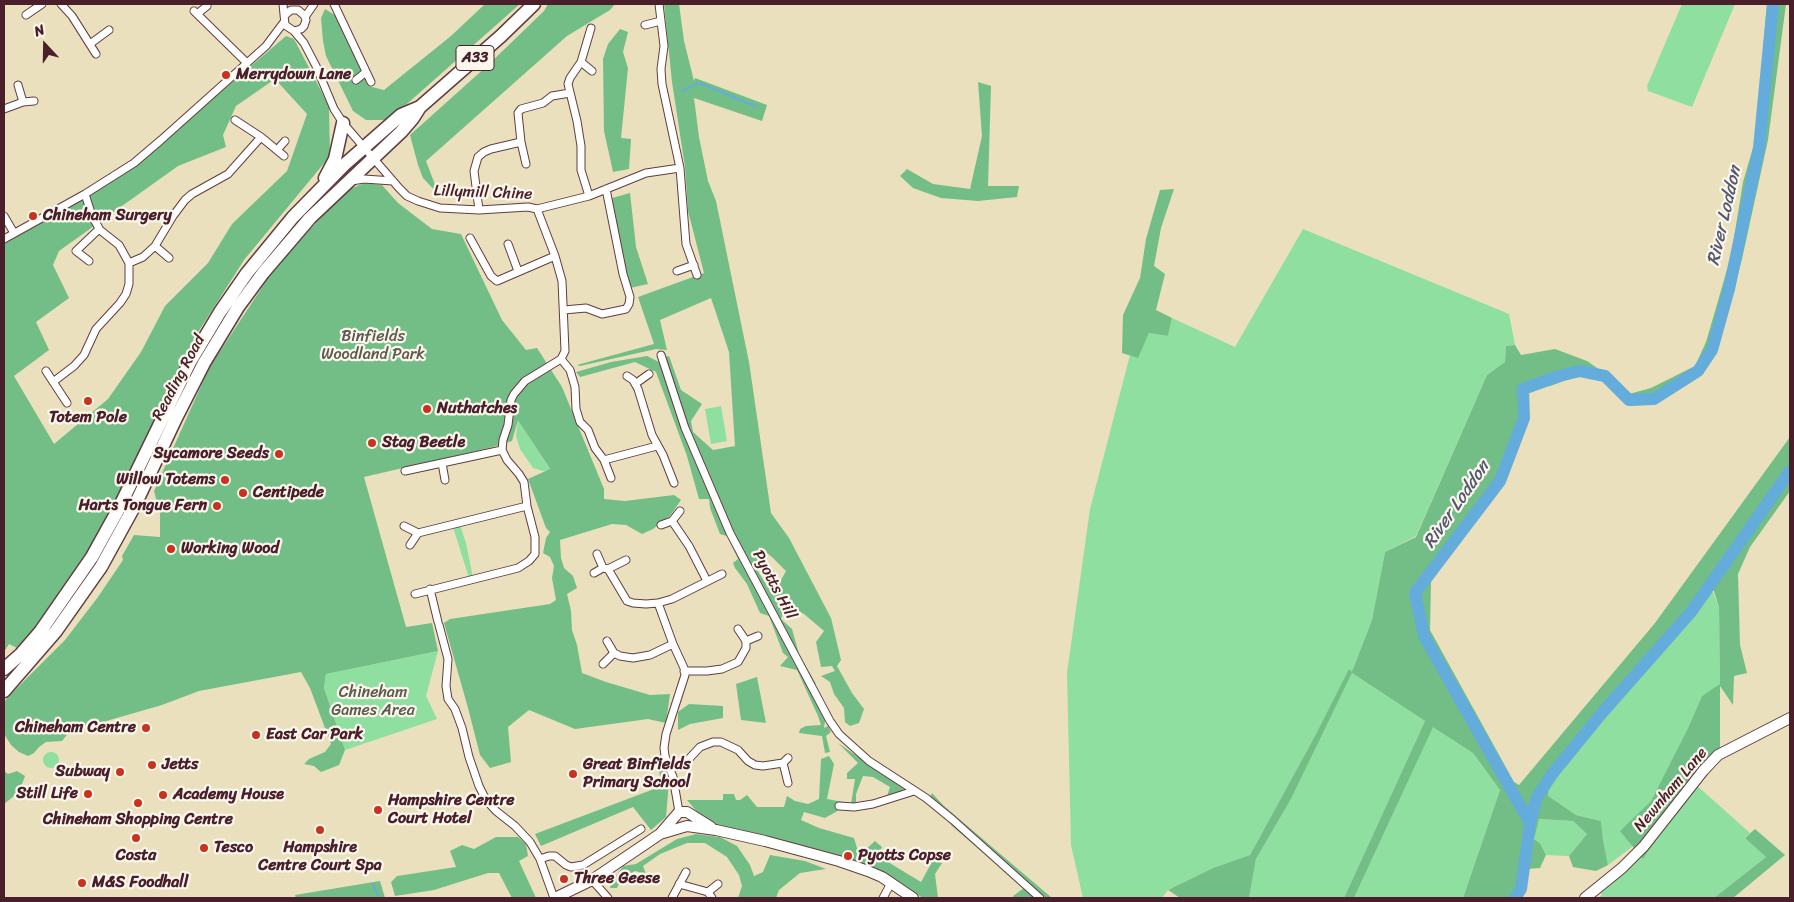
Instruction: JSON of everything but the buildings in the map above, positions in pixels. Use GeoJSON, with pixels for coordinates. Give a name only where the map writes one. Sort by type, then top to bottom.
{"type":"FeatureCollection","features":[{"type":"Feature","properties":{"kind":"highway","name":"Reading Road"},"geometry":{"type":"LineString","coordinates":[[4,691],[56,631],[101,567],[135,505],[204,363],[238,307],[290,240],[328,200],[405,128],[420,107],[501,36],[534,4]]}},
{"type":"Feature","properties":{"kind":"highway","name":"Reading Road"},"geometry":{"type":"LineString","coordinates":[[4,669],[21,654],[40,632],[92,557],[118,510],[180,380],[220,312],[264,251],[344,165],[401,115],[420,107]]}},
{"type":"Feature","properties":{"kind":"highway"},"geometry":{"type":"LineString","coordinates":[[310,200],[333,164],[343,123]]}},
{"type":"Feature","properties":{"kind":"highway"},"geometry":{"type":"LineString","coordinates":[[310,200],[329,190],[362,160],[374,159]]}},
{"type":"Feature","properties":{"kind":"street"},"geometry":{"type":"LineString","coordinates":[[26,15],[42,4]]}},
{"type":"Feature","properties":{"kind":"street"},"geometry":{"type":"LineString","coordinates":[[62,4],[96,54]]}},
{"type":"Feature","properties":{"kind":"street"},"geometry":{"type":"LineString","coordinates":[[282,4],[288,24]]}},
{"type":"Feature","properties":{"kind":"street"},"geometry":{"type":"LineString","coordinates":[[4,239],[85,194],[119,173],[147,152],[269,43],[288,24],[288,12],[309,4]]}},
{"type":"Feature","properties":{"kind":"street"},"geometry":{"type":"LineString","coordinates":[[288,24],[300,29],[314,4]]}},
{"type":"Feature","properties":{"kind":"street"},"geometry":{"type":"LineString","coordinates":[[334,4],[371,82]]}},
{"type":"Feature","properties":{"kind":"street"},"geometry":{"type":"LineString","coordinates":[[659,4],[664,46],[661,69],[662,84],[680,168],[686,244],[697,275]]}},
{"type":"Feature","properties":{"kind":"street"},"geometry":{"type":"LineString","coordinates":[[207,6],[195,12],[247,63]]}},
{"type":"Feature","properties":{"kind":"street"},"geometry":{"type":"LineString","coordinates":[[295,8],[305,20],[304,43]]}},
{"type":"Feature","properties":{"kind":"street"},"geometry":{"type":"LineString","coordinates":[[645,25],[661,21]]}},
{"type":"Feature","properties":{"kind":"street","name":"Lillymill Chine"},"geometry":{"type":"LineString","coordinates":[[288,24],[304,43],[334,109],[343,123],[407,196],[424,203],[440,208],[479,210],[528,206],[537,210],[589,196],[646,173],[680,168]]}},
{"type":"Feature","properties":{"kind":"street"},"geometry":{"type":"LineString","coordinates":[[589,196],[581,170],[582,146],[568,84],[581,62],[591,28]]}},
{"type":"Feature","properties":{"kind":"street"},"geometry":{"type":"LineString","coordinates":[[90,44],[109,30]]}},
{"type":"Feature","properties":{"kind":"street"},"geometry":{"type":"LineString","coordinates":[[581,62],[592,70]]}},
{"type":"Feature","properties":{"kind":"street"},"geometry":{"type":"LineString","coordinates":[[356,80],[366,72]]}},
{"type":"Feature","properties":{"kind":"street"},"geometry":{"type":"LineString","coordinates":[[18,85],[23,102]]}},
{"type":"Feature","properties":{"kind":"street"},"geometry":{"type":"LineString","coordinates":[[526,164],[520,142],[518,118],[521,109],[538,106],[552,96],[570,93]]}},
{"type":"Feature","properties":{"kind":"street"},"geometry":{"type":"LineString","coordinates":[[4,109],[34,100]]}},
{"type":"Feature","properties":{"kind":"street"},"geometry":{"type":"LineString","coordinates":[[235,120],[261,137],[284,156]]}},
{"type":"Feature","properties":{"kind":"street"},"geometry":{"type":"LineString","coordinates":[[129,263],[155,246],[185,200],[192,194],[228,174],[261,137]]}},
{"type":"Feature","properties":{"kind":"street"},"geometry":{"type":"LineString","coordinates":[[277,150],[285,141]]}},
{"type":"Feature","properties":{"kind":"street"},"geometry":{"type":"LineString","coordinates":[[479,210],[474,171],[478,157],[491,148],[520,142]]}},
{"type":"Feature","properties":{"kind":"street"},"geometry":{"type":"LineString","coordinates":[[348,182],[364,179],[393,181]]}},
{"type":"Feature","properties":{"kind":"street"},"geometry":{"type":"LineString","coordinates":[[564,310],[586,308],[602,314],[626,309],[629,304],[630,297],[623,274],[606,189]]}},
{"type":"Feature","properties":{"kind":"street"},"geometry":{"type":"LineString","coordinates":[[53,382],[74,366],[84,355],[96,329],[120,303],[126,294],[129,284],[129,263],[119,245],[100,230],[92,216],[85,194]]}},
{"type":"Feature","properties":{"kind":"street"},"geometry":{"type":"LineString","coordinates":[[414,594],[518,568],[529,561],[535,554],[536,546],[524,482],[520,474],[507,460],[502,450],[514,394],[525,381],[561,359],[565,351],[562,281],[555,256],[537,210]]}},
{"type":"Feature","properties":{"kind":"street"},"geometry":{"type":"LineString","coordinates":[[4,216],[14,233]]}},
{"type":"Feature","properties":{"kind":"street"},"geometry":{"type":"LineString","coordinates":[[89,261],[76,251],[100,230]]}},
{"type":"Feature","properties":{"kind":"street"},"geometry":{"type":"LineString","coordinates":[[470,238],[491,276],[497,281],[555,256]]}},
{"type":"Feature","properties":{"kind":"street"},"geometry":{"type":"LineString","coordinates":[[508,244],[518,271]]}},
{"type":"Feature","properties":{"kind":"street"},"geometry":{"type":"LineString","coordinates":[[155,246],[169,258]]}},
{"type":"Feature","properties":{"kind":"street"},"geometry":{"type":"LineString","coordinates":[[677,271],[694,266]]}},
{"type":"Feature","properties":{"kind":"street","name":"Pyotts Hill"},"geometry":{"type":"LineString","coordinates":[[661,355],[685,428],[730,533],[830,721],[847,743],[868,761],[914,791],[953,820],[1040,898]]}},
{"type":"Feature","properties":{"kind":"street"},"geometry":{"type":"LineString","coordinates":[[561,359],[570,370],[575,387],[576,409],[580,422],[588,430],[611,478]]}},
{"type":"Feature","properties":{"kind":"street"},"geometry":{"type":"LineString","coordinates":[[46,371],[67,403]]}},
{"type":"Feature","properties":{"kind":"street"},"geometry":{"type":"LineString","coordinates":[[635,384],[649,374]]}},
{"type":"Feature","properties":{"kind":"street"},"geometry":{"type":"LineString","coordinates":[[627,376],[635,384],[643,404],[647,422],[674,483]]}},
{"type":"Feature","properties":{"kind":"street"},"geometry":{"type":"LineString","coordinates":[[604,460],[657,446]]}},
{"type":"Feature","properties":{"kind":"street"},"geometry":{"type":"LineString","coordinates":[[405,471],[502,450]]}},
{"type":"Feature","properties":{"kind":"street"},"geometry":{"type":"LineString","coordinates":[[442,463],[446,480]]}},
{"type":"Feature","properties":{"kind":"street"},"geometry":{"type":"LineString","coordinates":[[404,526],[418,533],[527,506]]}},
{"type":"Feature","properties":{"kind":"street"},"geometry":{"type":"LineString","coordinates":[[661,525],[672,521],[680,511]]}},
{"type":"Feature","properties":{"kind":"street"},"geometry":{"type":"LineString","coordinates":[[672,521],[689,546],[707,581]]}},
{"type":"Feature","properties":{"kind":"street"},"geometry":{"type":"LineString","coordinates":[[410,545],[418,533]]}},
{"type":"Feature","properties":{"kind":"street"},"geometry":{"type":"LineString","coordinates":[[597,554],[627,600],[633,603],[658,603],[684,594],[722,574]]}},
{"type":"Feature","properties":{"kind":"street"},"geometry":{"type":"LineString","coordinates":[[594,573],[626,560]]}},
{"type":"Feature","properties":{"kind":"street"},"geometry":{"type":"LineString","coordinates":[[430,589],[448,659],[446,686],[448,699],[455,709],[462,728],[469,757],[480,786],[486,800],[525,837],[540,859],[555,898],[592,880],[660,834],[681,814]]}},
{"type":"Feature","properties":{"kind":"street"},"geometry":{"type":"LineString","coordinates":[[658,603],[684,671],[683,684],[666,734],[665,756],[673,777],[681,814],[690,819],[683,827],[660,834]]}},
{"type":"Feature","properties":{"kind":"street"},"geometry":{"type":"LineString","coordinates":[[684,671],[707,672],[733,666],[746,648],[746,641],[738,629]]}},
{"type":"Feature","properties":{"kind":"street"},"geometry":{"type":"LineString","coordinates":[[746,641],[758,636]]}},
{"type":"Feature","properties":{"kind":"street"},"geometry":{"type":"LineString","coordinates":[[607,641],[614,653],[625,657],[641,658],[673,644]]}},
{"type":"Feature","properties":{"kind":"street"},"geometry":{"type":"LineString","coordinates":[[602,664],[614,653]]}},
{"type":"Feature","properties":{"kind":"street","name":"Newnham Lane"},"geometry":{"type":"LineString","coordinates":[[1585,898],[1622,868],[1644,846],[1703,771],[1718,755],[1790,718]]}},
{"type":"Feature","properties":{"kind":"street"},"geometry":{"type":"LineString","coordinates":[[670,769],[688,760],[700,746],[721,742],[738,750],[748,761],[755,765],[763,766],[785,760],[788,783]]}},
{"type":"Feature","properties":{"kind":"street"},"geometry":{"type":"LineString","coordinates":[[839,806],[854,807],[873,804],[914,791]]}},
{"type":"Feature","properties":{"kind":"street"},"geometry":{"type":"LineString","coordinates":[[681,814],[675,824],[683,827],[716,830],[839,860],[868,871],[891,883],[913,898]]}},
{"type":"Feature","properties":{"kind":"street"},"geometry":{"type":"LineString","coordinates":[[681,814],[716,830]]}},
{"type":"Feature","properties":{"kind":"street"},"geometry":{"type":"LineString","coordinates":[[540,859],[555,856],[571,867],[583,865],[641,829]]}},
{"type":"Feature","properties":{"kind":"street"},"geometry":{"type":"LineString","coordinates":[[672,898],[686,872]]}},
{"type":"Feature","properties":{"kind":"street"},"geometry":{"type":"LineString","coordinates":[[592,880],[608,898]]}},
{"type":"Feature","properties":{"kind":"street"},"geometry":{"type":"LineString","coordinates":[[883,898],[891,883]]}},
{"type":"Feature","properties":{"kind":"street"},"geometry":{"type":"LineString","coordinates":[[679,884],[710,895],[718,884]]}},
{"type":"Feature","properties":{"kind":"green space"},"geometry":{"type":"Polygon","coordinates":[[[485,4],[520,4],[387,120],[366,120],[353,111],[326,56],[321,18],[325,9],[336,16],[368,86],[384,90],[451,36],[485,4]]]}},
{"type":"Feature","properties":{"kind":"green space"},"geometry":{"type":"Polygon","coordinates":[[[548,4],[615,4],[610,10],[567,36],[426,161],[439,195],[423,178],[410,135],[487,66],[544,11],[548,4]]]}},
{"type":"Feature","properties":{"kind":"green space"},"geometry":{"type":"Polygon","coordinates":[[[664,4],[679,4],[684,41],[694,81],[695,78],[767,105],[762,121],[694,98],[699,137],[708,181],[716,201],[749,362],[771,513],[789,538],[831,618],[841,660],[837,666],[852,693],[864,709],[859,723],[850,726],[845,722],[844,708],[834,694],[830,682],[821,676],[835,671],[832,666],[821,667],[816,642],[824,631],[794,608],[791,600],[786,605],[781,619],[792,629],[799,654],[816,684],[810,687],[825,721],[824,728],[828,726],[831,732],[826,736],[830,752],[825,753],[822,736],[799,733],[800,729],[806,726],[821,725],[818,716],[797,670],[780,666],[788,657],[783,653],[769,616],[760,613],[747,584],[735,568],[733,563],[738,559],[727,536],[720,534],[710,508],[709,499],[699,499],[687,456],[656,372],[635,362],[580,377],[576,372],[611,362],[647,356],[661,363],[665,357],[669,356],[681,390],[702,404],[691,421],[693,432],[713,450],[735,446],[729,352],[711,298],[660,320],[667,350],[656,349],[580,366],[577,365],[654,344],[638,297],[704,273],[688,211],[685,167],[672,82],[664,4]],[[759,547],[757,558],[765,564],[762,570],[756,568],[774,597],[774,583],[781,580],[786,571],[759,547]]]}},
{"type":"Feature","properties":{"kind":"green space"},"geometry":{"type":"Polygon","coordinates":[[[1682,4],[1735,4],[1692,107],[1648,91],[1647,86],[1682,4]]]}},
{"type":"Feature","properties":{"kind":"green space"},"geometry":{"type":"Polygon","coordinates":[[[1767,4],[1786,4],[1768,140],[1742,259],[1717,350],[1700,374],[1654,404],[1629,406],[1606,383],[1583,374],[1550,386],[1527,388],[1519,443],[1474,519],[1431,582],[1430,630],[1514,782],[1519,785],[1655,623],[1790,437],[1790,491],[1750,547],[1738,574],[1740,645],[1747,673],[1734,676],[1733,705],[1720,686],[1720,747],[1695,776],[1686,802],[1662,830],[1643,859],[1620,831],[1651,801],[1702,696],[1720,684],[1719,607],[1710,579],[1675,630],[1551,768],[1548,796],[1576,815],[1601,821],[1608,865],[1596,871],[1573,867],[1569,856],[1587,834],[1573,821],[1539,819],[1534,839],[1540,843],[1546,855],[1540,868],[1526,869],[1521,889],[1523,897],[1526,898],[1463,898],[1500,790],[1473,753],[1433,727],[1354,898],[1344,898],[1425,721],[1352,673],[1291,799],[1256,859],[1249,898],[1180,898],[1168,890],[1213,868],[1250,855],[1349,669],[1352,672],[1372,620],[1385,552],[1416,537],[1487,375],[1505,362],[1506,346],[1515,345],[1521,355],[1555,349],[1587,361],[1613,379],[1629,394],[1651,388],[1695,366],[1706,342],[1731,256],[1743,182],[1755,141],[1767,4]]]}},
{"type":"Feature","properties":{"kind":"green space"},"geometry":{"type":"Polygon","coordinates":[[[620,29],[628,32],[623,52],[628,68],[621,138],[631,139],[629,169],[613,172],[604,131],[603,59],[608,44],[620,29]]]}},
{"type":"Feature","properties":{"kind":"green space"},"geometry":{"type":"Polygon","coordinates":[[[286,36],[294,39],[329,106],[330,156],[244,260],[195,337],[114,513],[70,582],[19,649],[9,644],[4,652],[4,244],[126,173],[286,36]],[[275,79],[236,106],[223,135],[226,147],[178,166],[59,251],[53,265],[69,298],[36,322],[49,350],[14,376],[54,444],[108,399],[141,352],[165,306],[208,263],[232,224],[287,171],[307,114],[275,79]]]}},
{"type":"Feature","properties":{"kind":"green space"},"geometry":{"type":"Polygon","coordinates":[[[978,82],[991,86],[988,186],[1019,186],[1017,197],[978,201],[941,198],[913,188],[900,176],[907,169],[933,184],[970,189],[982,136],[978,82]]]}},
{"type":"Feature","properties":{"kind":"green space","name":"Binfields Woodland Park"},"geometry":{"type":"Polygon","coordinates":[[[364,183],[382,185],[398,203],[432,229],[461,234],[502,320],[526,350],[537,348],[562,387],[604,489],[604,499],[625,501],[674,495],[681,500],[670,516],[653,529],[642,534],[626,525],[612,524],[560,540],[561,558],[564,568],[573,576],[577,588],[567,594],[571,611],[572,630],[582,673],[650,695],[670,694],[666,723],[648,719],[575,729],[529,710],[508,727],[511,762],[490,768],[480,755],[444,623],[450,619],[550,604],[556,600],[552,578],[554,566],[550,557],[543,553],[546,538],[550,532],[546,528],[528,479],[550,469],[518,420],[512,441],[364,477],[406,627],[432,623],[438,651],[326,674],[324,688],[345,750],[339,765],[321,772],[314,766],[304,764],[309,759],[325,752],[331,744],[310,688],[301,672],[199,691],[162,705],[89,726],[81,726],[70,731],[62,741],[46,742],[28,756],[19,752],[11,745],[4,734],[4,704],[6,699],[65,640],[123,560],[122,556],[134,535],[160,537],[160,514],[154,491],[209,368],[280,260],[348,190],[364,183]]]}},
{"type":"Feature","properties":{"kind":"green space"},"geometry":{"type":"Polygon","coordinates":[[[1174,189],[1161,228],[1154,266],[1165,274],[1156,310],[1172,318],[1168,336],[1149,333],[1138,358],[1122,353],[1123,315],[1140,278],[1146,239],[1160,190],[1174,189]]]}},
{"type":"Feature","properties":{"kind":"green space"},"geometry":{"type":"Polygon","coordinates":[[[630,193],[636,247],[648,284],[630,288],[616,241],[612,198],[630,193]]]}},
{"type":"Feature","properties":{"kind":"green space"},"geometry":{"type":"Polygon","coordinates":[[[1303,229],[1509,314],[1515,345],[1506,346],[1505,362],[1487,375],[1416,536],[1385,552],[1372,620],[1352,673],[1349,670],[1250,855],[1213,868],[1168,890],[1162,898],[1083,898],[1071,845],[1067,673],[1090,509],[1130,355],[1138,357],[1149,333],[1168,336],[1172,318],[1235,347],[1303,229]]]}},
{"type":"Feature","properties":{"kind":"green space"},"geometry":{"type":"Polygon","coordinates":[[[721,406],[727,441],[711,444],[705,409],[721,406]]]}},
{"type":"Feature","properties":{"kind":"green space"},"geometry":{"type":"Polygon","coordinates":[[[518,419],[550,470],[543,471],[533,468],[520,449],[516,436],[518,419]]]}},
{"type":"Feature","properties":{"kind":"green space"},"geometry":{"type":"Polygon","coordinates":[[[460,525],[466,543],[473,578],[469,578],[453,527],[460,525]]]}},
{"type":"Feature","properties":{"kind":"green space"},"geometry":{"type":"Polygon","coordinates":[[[1710,585],[1719,607],[1720,685],[1702,696],[1651,801],[1621,831],[1633,846],[1608,865],[1601,821],[1576,815],[1547,796],[1551,768],[1675,630],[1710,585]]]}},
{"type":"Feature","properties":{"kind":"green space","name":"Chineham Games Area"},"geometry":{"type":"Polygon","coordinates":[[[438,651],[426,696],[437,719],[345,750],[324,688],[326,674],[438,651]]]}},
{"type":"Feature","properties":{"kind":"green space"},"geometry":{"type":"Polygon","coordinates":[[[1352,673],[1425,721],[1344,898],[1249,898],[1256,859],[1291,799],[1352,673]]]}},
{"type":"Feature","properties":{"kind":"green space"},"geometry":{"type":"Polygon","coordinates":[[[757,677],[766,723],[741,720],[736,684],[757,677]]]}},
{"type":"Feature","properties":{"kind":"green space"},"geometry":{"type":"Polygon","coordinates":[[[689,704],[723,706],[723,718],[690,724],[678,730],[678,712],[689,704]]]}},
{"type":"Feature","properties":{"kind":"green space"},"geometry":{"type":"Polygon","coordinates":[[[1433,726],[1473,753],[1500,790],[1463,898],[1354,898],[1433,726]]]}},
{"type":"Feature","properties":{"kind":"green space"},"geometry":{"type":"Polygon","coordinates":[[[838,743],[902,787],[906,793],[896,797],[887,796],[890,787],[873,777],[863,776],[856,794],[856,804],[851,804],[855,779],[847,779],[847,773],[858,763],[838,743]]]}},
{"type":"Feature","properties":{"kind":"green space"},"geometry":{"type":"Polygon","coordinates":[[[48,752],[54,752],[59,757],[57,766],[48,768],[43,763],[43,757],[48,752]]]}},
{"type":"Feature","properties":{"kind":"green space"},"geometry":{"type":"Polygon","coordinates":[[[829,756],[834,764],[827,799],[843,802],[841,809],[825,818],[804,812],[801,820],[819,828],[854,838],[857,848],[863,852],[875,841],[882,847],[878,856],[921,882],[933,860],[942,863],[935,874],[938,898],[923,898],[882,873],[714,825],[698,813],[687,800],[723,800],[723,794],[734,794],[736,800],[740,800],[747,795],[757,807],[784,807],[787,796],[795,801],[808,804],[819,799],[821,759],[829,756]]]}},
{"type":"Feature","properties":{"kind":"green space"},"geometry":{"type":"Polygon","coordinates":[[[662,759],[669,782],[666,817],[651,830],[633,807],[541,846],[535,834],[662,786],[657,761],[662,759]]]}},
{"type":"Feature","properties":{"kind":"green space"},"geometry":{"type":"Polygon","coordinates":[[[4,771],[8,774],[17,771],[25,776],[19,792],[4,804],[4,771]]]}},
{"type":"Feature","properties":{"kind":"green space"},"geometry":{"type":"Polygon","coordinates":[[[1694,783],[1750,833],[1745,837],[1766,857],[1714,898],[1598,898],[1602,895],[1598,890],[1637,853],[1643,858],[1694,783]]]}},
{"type":"Feature","properties":{"kind":"green space"},"geometry":{"type":"Polygon","coordinates":[[[932,793],[944,806],[1052,898],[1014,898],[1013,896],[1024,888],[952,826],[929,799],[932,793]]]}},
{"type":"Feature","properties":{"kind":"green space"},"geometry":{"type":"Polygon","coordinates":[[[1538,819],[1573,821],[1587,834],[1569,856],[1546,855],[1540,843],[1534,839],[1538,819]]]}},
{"type":"Feature","properties":{"kind":"green space"},"geometry":{"type":"Polygon","coordinates":[[[1755,829],[1785,855],[1733,898],[1714,898],[1766,857],[1745,838],[1755,829]]]}},
{"type":"Feature","properties":{"kind":"green space"},"geometry":{"type":"Polygon","coordinates":[[[696,834],[720,837],[737,846],[750,865],[754,876],[763,872],[770,855],[805,861],[826,869],[800,873],[779,890],[776,898],[738,898],[742,886],[739,875],[727,857],[705,843],[687,843],[660,854],[643,866],[646,874],[635,871],[621,880],[617,888],[610,888],[611,883],[623,866],[636,864],[677,839],[696,834]]]}},
{"type":"Feature","properties":{"kind":"green space"},"geometry":{"type":"Polygon","coordinates":[[[496,837],[518,837],[526,844],[528,856],[519,861],[536,898],[512,898],[499,873],[488,873],[434,890],[395,896],[391,882],[397,876],[456,867],[450,851],[462,845],[474,849],[496,837]]]}},
{"type":"Feature","properties":{"kind":"green space"},"geometry":{"type":"Polygon","coordinates":[[[380,881],[385,898],[296,898],[295,895],[380,881]]]}},
{"type":"Feature","properties":{"kind":"waterway","name":"River Loddon"},"geometry":{"type":"LineString","coordinates":[[1530,823],[1424,636],[1415,593],[1500,481],[1524,418],[1523,389],[1559,376],[1580,371],[1605,376],[1629,400],[1654,399],[1698,371],[1712,350],[1729,289],[1759,148],[1773,4]]}},
{"type":"Feature","properties":{"kind":"waterway"},"geometry":{"type":"LineString","coordinates":[[682,91],[699,83],[755,106]]}},
{"type":"Feature","properties":{"kind":"waterway","name":"River Loddon"},"geometry":{"type":"LineString","coordinates":[[1515,898],[1521,889],[1530,823],[1537,797],[1553,773],[1602,713],[1691,612],[1790,471]]}},
{"type":"Feature","properties":{"kind":"waterway"},"geometry":{"type":"LineString","coordinates":[[373,884],[378,896]]}},
{"type":"Feature","properties":{"kind":"place","name":"Merrydown Lane"},"geometry":{"type":"Point","coordinates":[226,75]}},
{"type":"Feature","properties":{"kind":"place","name":"Chineham Surgery"},"geometry":{"type":"Point","coordinates":[33,216]}},
{"type":"Feature","properties":{"kind":"place","name":"Totem Pole"},"geometry":{"type":"Point","coordinates":[88,401]}},
{"type":"Feature","properties":{"kind":"place","name":"Nuthatches"},"geometry":{"type":"Point","coordinates":[427,409]}},
{"type":"Feature","properties":{"kind":"place","name":"Stag Beetle"},"geometry":{"type":"Point","coordinates":[372,443]}},
{"type":"Feature","properties":{"kind":"place","name":"Sycamore Seeds"},"geometry":{"type":"Point","coordinates":[279,454]}},
{"type":"Feature","properties":{"kind":"place","name":"Willow Totems"},"geometry":{"type":"Point","coordinates":[225,480]}},
{"type":"Feature","properties":{"kind":"place","name":"Centipede"},"geometry":{"type":"Point","coordinates":[243,493]}},
{"type":"Feature","properties":{"kind":"place","name":"Harts Tongue Fern"},"geometry":{"type":"Point","coordinates":[217,506]}},
{"type":"Feature","properties":{"kind":"place","name":"Working Wood"},"geometry":{"type":"Point","coordinates":[171,549]}},
{"type":"Feature","properties":{"kind":"place","name":"Chineham Centre"},"geometry":{"type":"Point","coordinates":[146,728]}},
{"type":"Feature","properties":{"kind":"place","name":"East Car Park"},"geometry":{"type":"Point","coordinates":[256,735]}},
{"type":"Feature","properties":{"kind":"place","name":"Jetts"},"geometry":{"type":"Point","coordinates":[152,765]}},
{"type":"Feature","properties":{"kind":"place","name":"Subway"},"geometry":{"type":"Point","coordinates":[120,772]}},
{"type":"Feature","properties":{"kind":"place","name":"Great Binfields Primary School"},"geometry":{"type":"Point","coordinates":[573,774]}},
{"type":"Feature","properties":{"kind":"place","name":"Still Life"},"geometry":{"type":"Point","coordinates":[88,794]}},
{"type":"Feature","properties":{"kind":"place","name":"Academy House"},"geometry":{"type":"Point","coordinates":[163,795]}},
{"type":"Feature","properties":{"kind":"place","name":"Chineham Shopping Centre"},"geometry":{"type":"Point","coordinates":[138,803]}},
{"type":"Feature","properties":{"kind":"place","name":"Hampshire Centre Court Hotel"},"geometry":{"type":"Point","coordinates":[378,810]}},
{"type":"Feature","properties":{"kind":"place","name":"Hampshire Centre Court Spa"},"geometry":{"type":"Point","coordinates":[320,830]}},
{"type":"Feature","properties":{"kind":"place","name":"Costa"},"geometry":{"type":"Point","coordinates":[136,838]}},
{"type":"Feature","properties":{"kind":"place","name":"Tesco"},"geometry":{"type":"Point","coordinates":[204,848]}},
{"type":"Feature","properties":{"kind":"place","name":"Pyotts Copse"},"geometry":{"type":"Point","coordinates":[848,856]}},
{"type":"Feature","properties":{"kind":"place","name":"Three Geese"},"geometry":{"type":"Point","coordinates":[564,879]}},
{"type":"Feature","properties":{"kind":"place","name":"M&S Foodhall"},"geometry":{"type":"Point","coordinates":[82,883]}}]}
